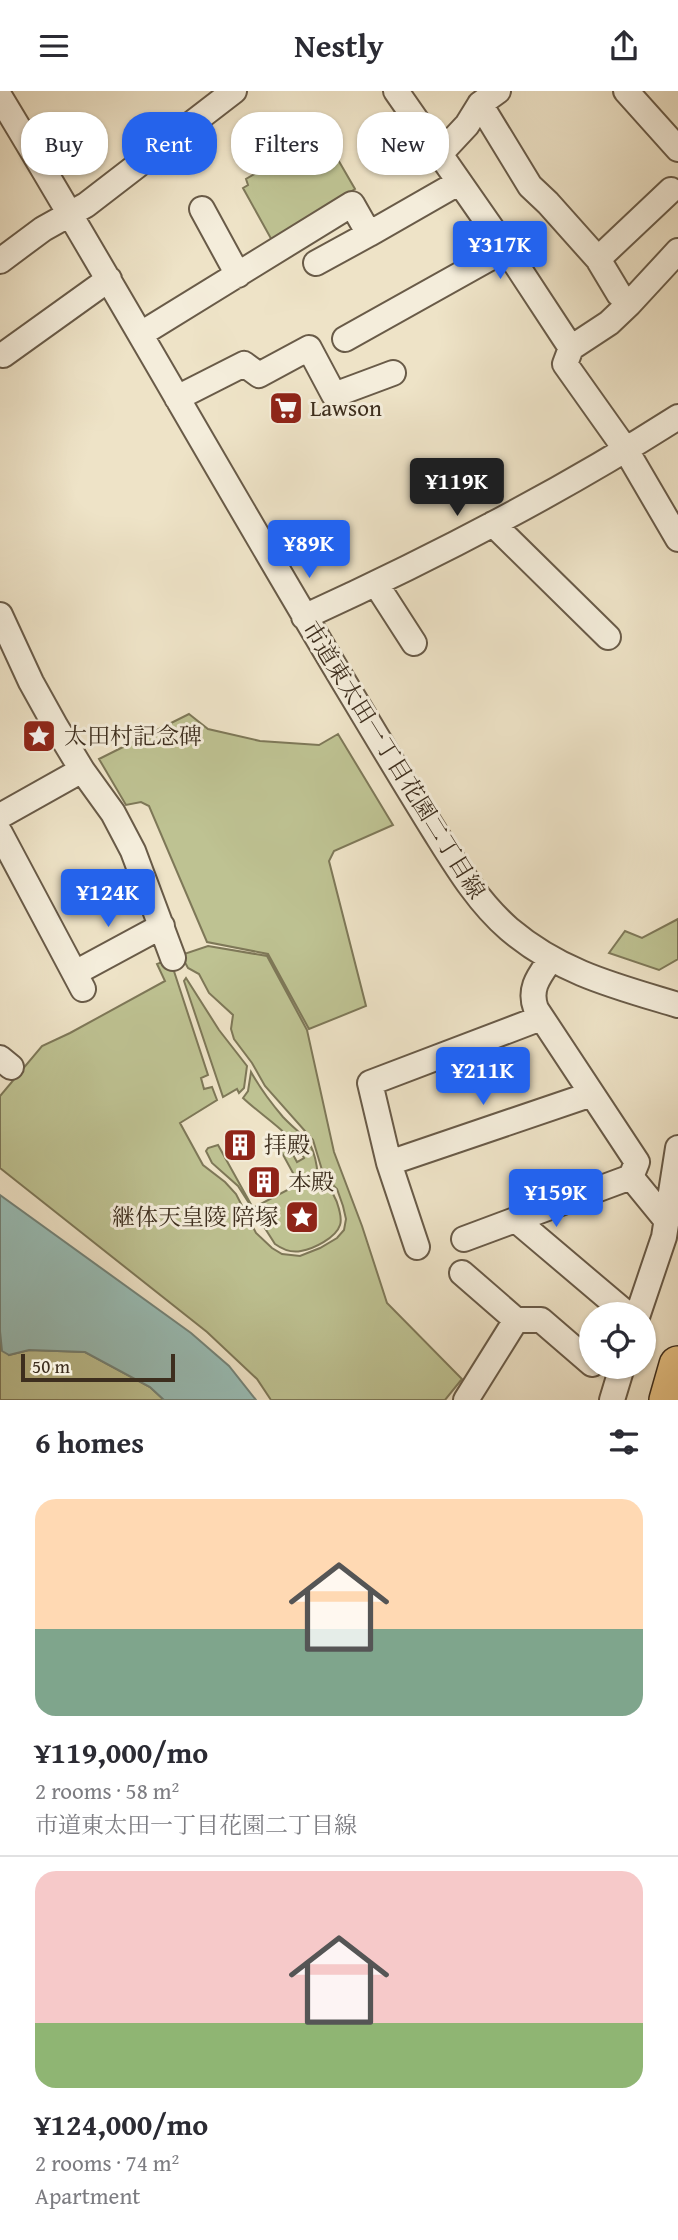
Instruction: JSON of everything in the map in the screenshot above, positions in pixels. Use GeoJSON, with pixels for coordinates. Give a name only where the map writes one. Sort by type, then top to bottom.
{"type":"FeatureCollection","features":[{"type":"Feature","properties":{"kind":"highway"},"geometry":{"type":"LineString","coordinates":[[668,1400],[678,1365]]}},
{"type":"Feature","properties":{"kind":"street"},"geometry":{"type":"LineString","coordinates":[[0,261],[43,229],[86,205],[233,91]]}},
{"type":"Feature","properties":{"kind":"street"},"geometry":{"type":"LineString","coordinates":[[396,91],[410,112]]}},
{"type":"Feature","properties":{"kind":"street"},"geometry":{"type":"LineString","coordinates":[[626,91],[678,149]]}},
{"type":"Feature","properties":{"kind":"street","name":"市道東太田一丁目花園二丁目線"},"geometry":{"type":"LineString","coordinates":[[0,97],[71,214],[304,617],[424,815],[479,899],[508,928],[551,959],[586,977],[678,1005]]}},
{"type":"Feature","properties":{"kind":"street"},"geometry":{"type":"LineString","coordinates":[[449,144],[489,97],[530,186],[598,259],[619,294],[629,305]]}},
{"type":"Feature","properties":{"kind":"street"},"geometry":{"type":"LineString","coordinates":[[449,170],[570,348]]}},
{"type":"Feature","properties":{"kind":"street"},"geometry":{"type":"LineString","coordinates":[[316,263],[458,183]]}},
{"type":"Feature","properties":{"kind":"street"},"geometry":{"type":"LineString","coordinates":[[598,259],[671,190]]}},
{"type":"Feature","properties":{"kind":"street"},"geometry":{"type":"LineString","coordinates":[[141,334],[352,204],[369,234]]}},
{"type":"Feature","properties":{"kind":"street"},"geometry":{"type":"LineString","coordinates":[[202,209],[237,275]]}},
{"type":"Feature","properties":{"kind":"street"},"geometry":{"type":"LineString","coordinates":[[345,339],[506,250]]}},
{"type":"Feature","properties":{"kind":"street"},"geometry":{"type":"LineString","coordinates":[[678,251],[609,323],[570,348],[565,364],[626,450],[678,539]]}},
{"type":"Feature","properties":{"kind":"street"},"geometry":{"type":"LineString","coordinates":[[3,355],[109,279]]}},
{"type":"Feature","properties":{"kind":"street"},"geometry":{"type":"LineString","coordinates":[[177,398],[244,364],[260,375],[309,348],[334,395],[393,373]]}},
{"type":"Feature","properties":{"kind":"street"},"geometry":{"type":"LineString","coordinates":[[304,617],[447,549],[626,450],[678,417]]}},
{"type":"Feature","properties":{"kind":"street"},"geometry":{"type":"LineString","coordinates":[[493,524],[608,637]]}},
{"type":"Feature","properties":{"kind":"street"},"geometry":{"type":"LineString","coordinates":[[376,584],[414,643]]}},
{"type":"Feature","properties":{"kind":"street"},"geometry":{"type":"LineString","coordinates":[[3,630],[82,770],[113,813],[133,851],[173,958]]}},
{"type":"Feature","properties":{"kind":"street"},"geometry":{"type":"LineString","coordinates":[[0,816],[82,770]]}},
{"type":"Feature","properties":{"kind":"street"},"geometry":{"type":"LineString","coordinates":[[0,833],[79,981],[162,926]]}},
{"type":"Feature","properties":{"kind":"street"},"geometry":{"type":"LineString","coordinates":[[464,1239],[631,1177],[637,1162],[533,1003],[537,980],[551,959]]}},
{"type":"Feature","properties":{"kind":"street"},"geometry":{"type":"LineString","coordinates":[[416,1247],[389,1163],[370,1083],[541,1019]]}},
{"type":"Feature","properties":{"kind":"street"},"geometry":{"type":"LineString","coordinates":[[389,1163],[592,1094]]}},
{"type":"Feature","properties":{"kind":"street"},"geometry":{"type":"LineString","coordinates":[[642,1302],[664,1237],[678,1148]]}},
{"type":"Feature","properties":{"kind":"street"},"geometry":{"type":"LineString","coordinates":[[631,1177],[667,1221]]}},
{"type":"Feature","properties":{"kind":"street"},"geometry":{"type":"LineString","coordinates":[[516,1220],[613,1302]]}},
{"type":"Feature","properties":{"kind":"street"},"geometry":{"type":"LineString","coordinates":[[462,1273],[516,1320],[541,1320],[579,1353]]}},
{"type":"Feature","properties":{"kind":"street"},"geometry":{"type":"LineString","coordinates":[[466,1400],[516,1320]]}},
{"type":"Feature","properties":{"kind":"green space"},"geometry":{"type":"Polygon","coordinates":[[[343,168],[355,189],[296,225],[274,244],[243,188],[248,185],[246,179],[253,175],[343,175],[343,168]]]}},
{"type":"Feature","properties":{"kind":"green space"},"geometry":{"type":"Polygon","coordinates":[[[189,714],[208,729],[260,741],[319,745],[338,734],[393,825],[334,851],[329,861],[366,1006],[309,1029],[268,954],[207,942],[149,806],[141,802],[126,805],[99,759],[189,714]]]}},
{"type":"Feature","properties":{"kind":"green space"},"geometry":{"type":"Polygon","coordinates":[[[678,919],[678,959],[659,970],[609,953],[625,931],[642,938],[678,919]]]}},
{"type":"Feature","properties":{"kind":"green space"},"geometry":{"type":"Polygon","coordinates":[[[208,946],[267,956],[307,1030],[334,1152],[387,1303],[462,1379],[445,1400],[271,1400],[257,1379],[207,1332],[0,1168],[0,1096],[42,1046],[165,981],[157,964],[170,959],[208,1075],[201,1078],[204,1089],[212,1087],[217,1100],[180,1123],[203,1165],[236,1194],[256,1233],[282,1254],[300,1256],[337,1238],[344,1230],[346,1219],[343,1206],[337,1189],[322,1170],[313,1140],[265,1086],[234,1039],[231,1029],[233,1015],[209,993],[199,974],[188,968],[181,955],[208,946]]]}},
{"type":"Feature","properties":{"kind":"green space"},"geometry":{"type":"Polygon","coordinates":[[[186,978],[219,1030],[247,1066],[244,1088],[239,1093],[237,1089],[223,1097],[184,981],[186,978]]]}},
{"type":"Feature","properties":{"kind":"green space"},"geometry":{"type":"Polygon","coordinates":[[[251,1072],[274,1106],[311,1147],[318,1176],[314,1182],[300,1184],[315,1183],[326,1186],[334,1195],[339,1209],[341,1221],[338,1230],[323,1242],[306,1250],[291,1251],[275,1244],[238,1186],[212,1163],[206,1151],[218,1145],[253,1208],[299,1184],[275,1140],[277,1136],[290,1149],[297,1162],[304,1158],[299,1149],[285,1133],[243,1098],[248,1091],[251,1072]]]}},
{"type":"Feature","properties":{"kind":"green space"},"geometry":{"type":"Polygon","coordinates":[[[0,1331],[1,1342],[9,1355],[29,1350],[85,1352],[150,1387],[164,1400],[0,1400],[0,1331]]]}},
{"type":"Feature","properties":{"kind":"water"},"geometry":{"type":"Polygon","coordinates":[[[0,1195],[191,1333],[229,1366],[256,1400],[164,1400],[150,1387],[85,1352],[29,1350],[9,1355],[2,1351],[0,1195]]]}},
{"type":"Feature","properties":{"kind":"place","name":"Lawson"},"geometry":{"type":"Point","coordinates":[286,408]}},
{"type":"Feature","properties":{"kind":"place","name":"太田村記念碑"},"geometry":{"type":"Point","coordinates":[39,736]}},
{"type":"Feature","properties":{"kind":"place","name":"拝殿"},"geometry":{"type":"Point","coordinates":[240,1145]}},
{"type":"Feature","properties":{"kind":"place","name":"本殿"},"geometry":{"type":"Point","coordinates":[264,1182]}},
{"type":"Feature","properties":{"kind":"place","name":"継体天皇陵 陪塚"},"geometry":{"type":"Point","coordinates":[302,1217]}}]}
